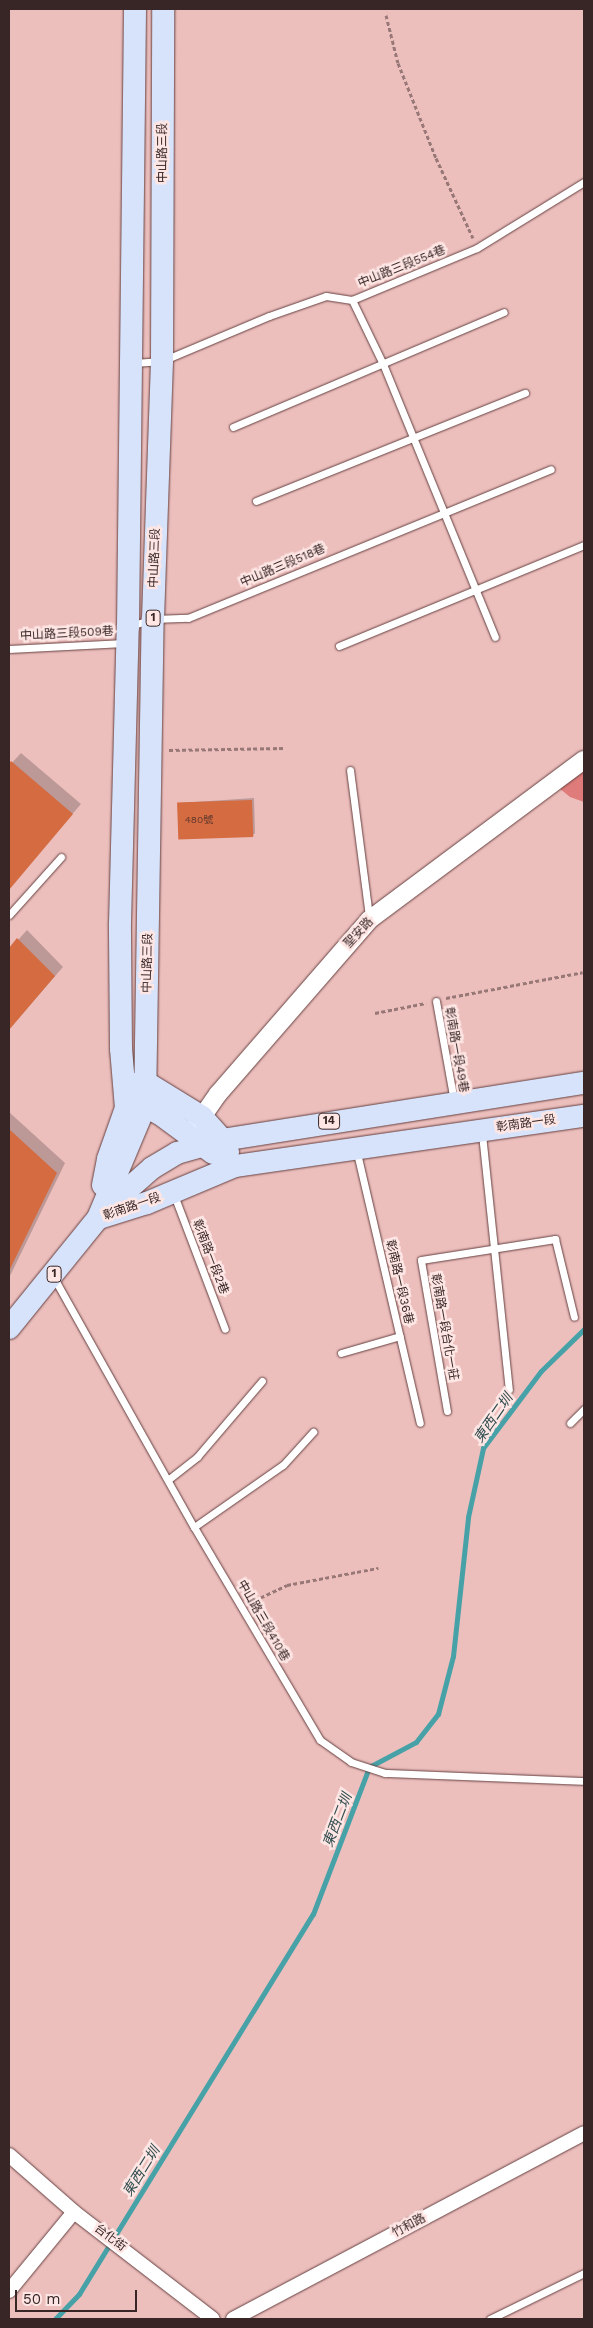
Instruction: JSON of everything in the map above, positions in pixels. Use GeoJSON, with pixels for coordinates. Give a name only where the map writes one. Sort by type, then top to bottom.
{"type":"FeatureCollection","features":[{"type":"Feature","properties":{"kind":"main road","name":"中山路三段"},"geometry":{"type":"LineString","coordinates":[[135,9],[127,635],[120,923],[121,1049],[125,1084],[135,1107]]}},
{"type":"Feature","properties":{"kind":"main road","name":"中山路三段"},"geometry":{"type":"LineString","coordinates":[[9,1328],[98,1218],[135,1107],[147,1083],[153,619],[162,361],[163,9]]}},
{"type":"Feature","properties":{"kind":"main road"},"geometry":{"type":"LineString","coordinates":[[125,1084],[147,1083],[235,1166]]}},
{"type":"Feature","properties":{"kind":"main road","name":"14"},"geometry":{"type":"LineString","coordinates":[[223,1140],[584,1083]]}},
{"type":"Feature","properties":{"kind":"main road"},"geometry":{"type":"LineString","coordinates":[[135,1107],[223,1140],[235,1166]]}},
{"type":"Feature","properties":{"kind":"main road","name":"彰南路一段"},"geometry":{"type":"LineString","coordinates":[[98,1218],[173,1192],[235,1166],[355,1147],[584,1116]]}},
{"type":"Feature","properties":{"kind":"main road","name":"彰南路一段"},"geometry":{"type":"LineString","coordinates":[[98,1218],[131,1184],[177,1153],[198,1132]]}},
{"type":"Feature","properties":{"kind":"street","name":"聖安路"},"geometry":{"type":"LineString","coordinates":[[198,1132],[218,1094],[370,920],[584,760]]}},
{"type":"Feature","properties":{"kind":"street","name":"竹和路"},"geometry":{"type":"LineString","coordinates":[[233,2319],[584,2133]]}},
{"type":"Feature","properties":{"kind":"street","name":"台化街"},"geometry":{"type":"LineString","coordinates":[[9,2155],[74,2212],[103,2231],[213,2319]]}},
{"type":"Feature","properties":{"kind":"street"},"geometry":{"type":"LineString","coordinates":[[9,2291],[74,2212]]}},
{"type":"Feature","properties":{"kind":"lane","name":"中山路三段554巷"},"geometry":{"type":"LineString","coordinates":[[131,363],[162,361],[269,316],[326,296],[352,300],[477,248],[584,182]]}},
{"type":"Feature","properties":{"kind":"lane"},"geometry":{"type":"LineString","coordinates":[[352,300],[383,364],[414,437],[495,637]]}},
{"type":"Feature","properties":{"kind":"lane"},"geometry":{"type":"LineString","coordinates":[[233,427],[504,312]]}},
{"type":"Feature","properties":{"kind":"lane"},"geometry":{"type":"LineString","coordinates":[[256,501],[525,393]]}},
{"type":"Feature","properties":{"kind":"lane","name":"中山路三段518巷"},"geometry":{"type":"LineString","coordinates":[[127,635],[153,619],[188,618],[551,468]]}},
{"type":"Feature","properties":{"kind":"lane"},"geometry":{"type":"LineString","coordinates":[[340,646],[584,545]]}},
{"type":"Feature","properties":{"kind":"lane","name":"中山路三段509巷"},"geometry":{"type":"LineString","coordinates":[[9,649],[127,635]]}},
{"type":"Feature","properties":{"kind":"lane"},"geometry":{"type":"LineString","coordinates":[[350,770],[370,920]]}},
{"type":"Feature","properties":{"kind":"lane"},"geometry":{"type":"LineString","coordinates":[[9,915],[61,857]]}},
{"type":"Feature","properties":{"kind":"lane","name":"彰南路一段49巷"},"geometry":{"type":"LineString","coordinates":[[436,1000],[455,1104]]}},
{"type":"Feature","properties":{"kind":"lane"},"geometry":{"type":"LineString","coordinates":[[481,1130],[509,1390]]}},
{"type":"Feature","properties":{"kind":"lane","name":"彰南路一段36巷"},"geometry":{"type":"LineString","coordinates":[[355,1147],[420,1423]]}},
{"type":"Feature","properties":{"kind":"lane","name":"彰南路一段2巷"},"geometry":{"type":"LineString","coordinates":[[173,1192],[226,1329]]}},
{"type":"Feature","properties":{"kind":"lane","name":"彰南路一段台化一莊"},"geometry":{"type":"LineString","coordinates":[[447,1411],[421,1260],[556,1239],[574,1317]]}},
{"type":"Feature","properties":{"kind":"lane","name":"中山路三段410巷"},"geometry":{"type":"LineString","coordinates":[[53,1275],[169,1479],[194,1527],[320,1740],[352,1762],[385,1773],[584,1781]]}},
{"type":"Feature","properties":{"kind":"lane"},"geometry":{"type":"LineString","coordinates":[[341,1353],[400,1336]]}},
{"type":"Feature","properties":{"kind":"lane"},"geometry":{"type":"LineString","coordinates":[[169,1479],[197,1457],[262,1381]]}},
{"type":"Feature","properties":{"kind":"lane"},"geometry":{"type":"LineString","coordinates":[[570,1423],[584,1409]]}},
{"type":"Feature","properties":{"kind":"lane"},"geometry":{"type":"LineString","coordinates":[[194,1527],[282,1466],[313,1432]]}},
{"type":"Feature","properties":{"kind":"lane"},"geometry":{"type":"LineString","coordinates":[[490,2319],[584,2273]]}},
{"type":"Feature","properties":{"kind":"path"},"geometry":{"type":"LineString","coordinates":[[386,15],[398,63],[436,158],[477,248]]}},
{"type":"Feature","properties":{"kind":"path"},"geometry":{"type":"LineString","coordinates":[[151,750],[286,748]]}},
{"type":"Feature","properties":{"kind":"path"},"geometry":{"type":"LineString","coordinates":[[375,1013],[583,972]]}},
{"type":"Feature","properties":{"kind":"path"},"geometry":{"type":"LineString","coordinates":[[242,1606],[287,1586],[378,1568]]}},
{"type":"Feature","properties":{"kind":"shaded area"},"geometry":{"type":"Polygon","coordinates":[[[584,760],[584,802],[570,797],[553,783],[584,760]]]}},
{"type":"Feature","properties":{"kind":"building"},"geometry":{"type":"Polygon","coordinates":[[[11,761],[73,814],[9,890],[9,764],[11,761]]]}},
{"type":"Feature","properties":{"kind":"building"},"geometry":{"type":"Polygon","coordinates":[[[252,800],[253,837],[178,840],[177,803],[252,800]]]}},
{"type":"Feature","properties":{"kind":"building"},"geometry":{"type":"Polygon","coordinates":[[[17,938],[55,976],[9,1030],[9,948],[17,938]]]}},
{"type":"Feature","properties":{"kind":"building"},"geometry":{"type":"Polygon","coordinates":[[[9,1129],[57,1173],[9,1271],[9,1129]]]}},
{"type":"Feature","properties":{"kind":"waterway","name":"東西二圳"},"geometry":{"type":"LineString","coordinates":[[55,2319],[79,2294],[313,1914],[369,1767],[416,1742],[438,1714],[453,1656],[468,1517],[483,1448],[541,1371],[584,1329]]}}]}
